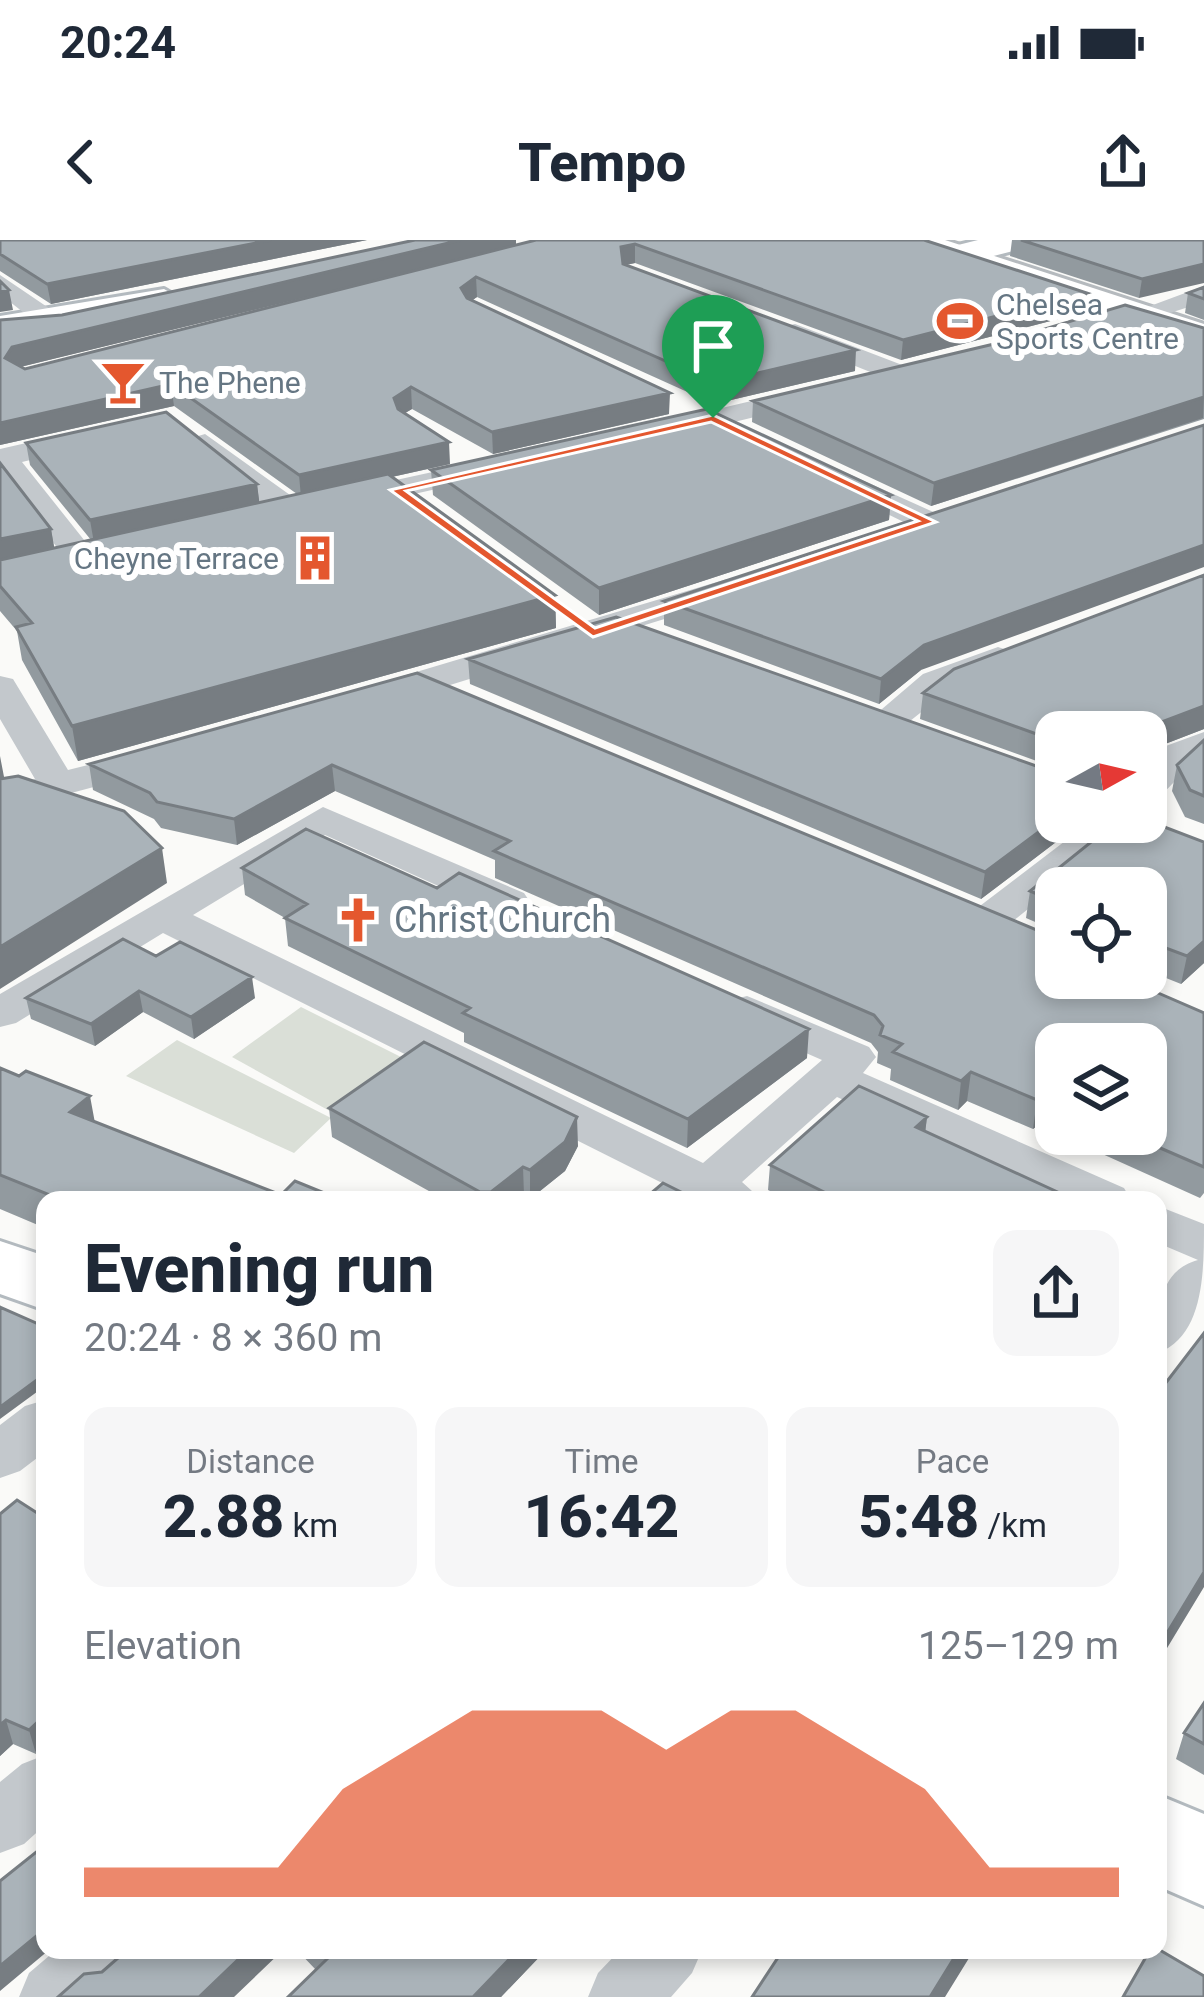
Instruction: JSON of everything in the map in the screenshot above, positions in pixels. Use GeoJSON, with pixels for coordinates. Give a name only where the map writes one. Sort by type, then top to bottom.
{"type":"FeatureCollection","features":[{"type":"Feature","properties":{"kind":"main road"},"geometry":{"type":"LineString","coordinates":[[912,240],[1204,336]]}},
{"type":"Feature","properties":{"kind":"main road"},"geometry":{"type":"LineString","coordinates":[[958,255],[1016,240]]}},
{"type":"Feature","properties":{"kind":"main road"},"geometry":{"type":"LineString","coordinates":[[0,327],[189,293]]}},
{"type":"Feature","properties":{"kind":"main road"},"geometry":{"type":"LineString","coordinates":[[0,336],[51,321]]}},
{"type":"Feature","properties":{"kind":"main road"},"geometry":{"type":"LineString","coordinates":[[0,1265],[36,1281]]}},
{"type":"Feature","properties":{"kind":"main road"},"geometry":{"type":"LineString","coordinates":[[1167,1841],[1204,1864]]}},
{"type":"Feature","properties":{"kind":"street"},"geometry":{"type":"LineString","coordinates":[[0,282],[51,321]]}},
{"type":"Feature","properties":{"kind":"street"},"geometry":{"type":"LineString","coordinates":[[1086,324],[1204,294]]}},
{"type":"Feature","properties":{"kind":"street"},"geometry":{"type":"LineString","coordinates":[[770,323],[900,374]]}},
{"type":"Feature","properties":{"kind":"street"},"geometry":{"type":"LineString","coordinates":[[626,438],[936,364]]}},
{"type":"Feature","properties":{"kind":"street"},"geometry":{"type":"LineString","coordinates":[[663,395],[768,445]]}},
{"type":"Feature","properties":{"kind":"street"},"geometry":{"type":"LineString","coordinates":[[175,419],[293,512]]}},
{"type":"Feature","properties":{"kind":"street"},"geometry":{"type":"LineString","coordinates":[[84,560],[2,457],[130,429]]}},
{"type":"Feature","properties":{"kind":"street"},"geometry":{"type":"LineString","coordinates":[[443,441],[488,470]]}},
{"type":"Feature","properties":{"kind":"street"},"geometry":{"type":"LineString","coordinates":[[250,522],[534,459]]}},
{"type":"Feature","properties":{"kind":"street"},"geometry":{"type":"LineString","coordinates":[[811,465],[941,518],[889,536]]}},
{"type":"Feature","properties":{"kind":"street"},"geometry":{"type":"LineString","coordinates":[[396,490],[428,513]]}},
{"type":"Feature","properties":{"kind":"street"},"geometry":{"type":"LineString","coordinates":[[42,570],[122,552]]}},
{"type":"Feature","properties":{"kind":"street"},"geometry":{"type":"LineString","coordinates":[[334,708],[764,578]]}},
{"type":"Feature","properties":{"kind":"street"},"geometry":{"type":"LineString","coordinates":[[556,606],[605,629],[679,647]]}},
{"type":"Feature","properties":{"kind":"street"},"geometry":{"type":"LineString","coordinates":[[887,721],[936,682],[1025,648]]}},
{"type":"Feature","properties":{"kind":"street"},"geometry":{"type":"LineString","coordinates":[[424,682],[489,710]]}},
{"type":"Feature","properties":{"kind":"street"},"geometry":{"type":"LineString","coordinates":[[0,687],[50,788],[100,815]]}},
{"type":"Feature","properties":{"kind":"street"},"geometry":{"type":"LineString","coordinates":[[845,706],[930,737]]}},
{"type":"Feature","properties":{"kind":"street"},"geometry":{"type":"LineString","coordinates":[[1167,766],[1176,755],[1204,742]]}},
{"type":"Feature","properties":{"kind":"street"},"geometry":{"type":"LineString","coordinates":[[0,800],[182,752]]}},
{"type":"Feature","properties":{"kind":"street"},"geometry":{"type":"LineString","coordinates":[[0,1013],[323,819],[556,924]]}},
{"type":"Feature","properties":{"kind":"street"},"geometry":{"type":"LineString","coordinates":[[944,902],[1004,928],[1093,843]]}},
{"type":"Feature","properties":{"kind":"street"},"geometry":{"type":"LineString","coordinates":[[161,916],[721,1191]]}},
{"type":"Feature","properties":{"kind":"street"},"geometry":{"type":"LineString","coordinates":[[705,991],[854,1058],[724,1191]]}},
{"type":"Feature","properties":{"kind":"street"},"geometry":{"type":"LineString","coordinates":[[832,1077],[1086,1191]]}},
{"type":"Feature","properties":{"kind":"street"},"geometry":{"type":"LineString","coordinates":[[1167,1227],[1204,1244]]}},
{"type":"Feature","properties":{"kind":"street"},"geometry":{"type":"LineString","coordinates":[[1167,1323],[1204,1276]]}},
{"type":"Feature","properties":{"kind":"street"},"geometry":{"type":"LineString","coordinates":[[0,1456],[36,1428]]}},
{"type":"Feature","properties":{"kind":"street"},"geometry":{"type":"LineString","coordinates":[[0,1823],[36,1792]]}},
{"type":"Feature","properties":{"kind":"street"},"geometry":{"type":"LineString","coordinates":[[55,1997],[98,1959]]}},
{"type":"Feature","properties":{"kind":"street"},"geometry":{"type":"LineString","coordinates":[[624,1997],[659,1959]]}},
{"type":"Feature","properties":{"kind":"shaded area"},"geometry":{"type":"Polygon","coordinates":[[[301,1007],[419,1066],[346,1120],[232,1057],[301,1007]]]}},
{"type":"Feature","properties":{"kind":"shaded area"},"geometry":{"type":"Polygon","coordinates":[[[177,1040],[331,1118],[294,1153],[126,1076],[177,1040]]]}},
{"type":"Feature","properties":{"kind":"building"},"geometry":{"type":"Polygon","coordinates":[[[0,240],[271,240],[47,284],[0,254],[0,240]]]}},
{"type":"Feature","properties":{"kind":"building"},"geometry":{"type":"Polygon","coordinates":[[[415,240],[461,240],[12,347],[5,358],[25,369],[536,240],[924,240],[1087,293],[903,340],[635,244],[621,247],[623,264],[856,350],[715,383],[476,277],[461,288],[467,298],[670,393],[492,432],[411,387],[394,398],[398,409],[449,442],[299,475],[171,384],[0,423],[0,320],[62,315],[415,240]]]}},
{"type":"Feature","properties":{"kind":"building"},"geometry":{"type":"Polygon","coordinates":[[[1021,240],[1204,240],[1204,264],[1142,279],[1021,240]]]}},
{"type":"Feature","properties":{"kind":"building"},"geometry":{"type":"Polygon","coordinates":[[[1204,287],[1204,299],[1188,293],[1204,287]]]}},
{"type":"Feature","properties":{"kind":"building"},"geometry":{"type":"Polygon","coordinates":[[[1125,305],[1204,328],[1204,397],[934,483],[753,401],[994,344],[1125,305]]]}},
{"type":"Feature","properties":{"kind":"building"},"geometry":{"type":"Polygon","coordinates":[[[707,409],[891,495],[599,588],[431,470],[707,409]]]}},
{"type":"Feature","properties":{"kind":"building"},"geometry":{"type":"Polygon","coordinates":[[[166,412],[257,484],[90,520],[26,443],[166,412]]]}},
{"type":"Feature","properties":{"kind":"building"},"geometry":{"type":"Polygon","coordinates":[[[1204,425],[1204,545],[924,645],[881,679],[664,601],[1204,425]]]}},
{"type":"Feature","properties":{"kind":"building"},"geometry":{"type":"Polygon","coordinates":[[[0,463],[51,529],[0,539],[0,463]]]}},
{"type":"Feature","properties":{"kind":"building"},"geometry":{"type":"Polygon","coordinates":[[[388,474],[555,595],[72,726],[16,627],[32,623],[0,586],[0,560],[388,474]]]}},
{"type":"Feature","properties":{"kind":"building"},"geometry":{"type":"Polygon","coordinates":[[[1204,575],[1204,706],[1167,720],[1167,711],[1035,711],[1035,733],[923,693],[954,669],[1204,575]]]}},
{"type":"Feature","properties":{"kind":"building"},"geometry":{"type":"Polygon","coordinates":[[[616,617],[1035,766],[1035,835],[985,872],[468,659],[616,617]]]}},
{"type":"Feature","properties":{"kind":"building"},"geometry":{"type":"Polygon","coordinates":[[[417,673],[1035,929],[1035,999],[1167,997],[1204,1013],[1204,1167],[1167,1151],[1167,1023],[1035,1023],[1035,1099],[971,1072],[961,1081],[893,1052],[902,1044],[880,1035],[883,1026],[874,1015],[494,851],[510,841],[332,765],[234,819],[157,802],[150,793],[89,764],[417,673]]]}},
{"type":"Feature","properties":{"kind":"building"},"geometry":{"type":"Polygon","coordinates":[[[1204,740],[1204,796],[1190,790],[1177,765],[1204,740]]]}},
{"type":"Feature","properties":{"kind":"building"},"geometry":{"type":"Polygon","coordinates":[[[18,776],[124,811],[162,848],[0,947],[0,779],[18,776]]]}},
{"type":"Feature","properties":{"kind":"building"},"geometry":{"type":"Polygon","coordinates":[[[1167,828],[1204,842],[1204,941],[1187,956],[1167,948],[1167,867],[1060,867],[1090,843],[1167,843],[1167,828]]]}},
{"type":"Feature","properties":{"kind":"building"},"geometry":{"type":"Polygon","coordinates":[[[306,829],[437,888],[459,873],[809,1029],[688,1119],[463,1013],[470,1008],[285,918],[307,904],[242,868],[306,829]]]}},
{"type":"Feature","properties":{"kind":"building"},"geometry":{"type":"Polygon","coordinates":[[[123,939],[156,956],[180,942],[252,977],[191,1017],[139,991],[91,1024],[26,998],[123,939]]]}},
{"type":"Feature","properties":{"kind":"building"},"geometry":{"type":"Polygon","coordinates":[[[424,1042],[577,1117],[565,1142],[530,1170],[523,1167],[492,1191],[478,1191],[329,1108],[424,1042]]]}},
{"type":"Feature","properties":{"kind":"building"},"geometry":{"type":"Polygon","coordinates":[[[0,1068],[19,1076],[26,1071],[90,1096],[70,1112],[271,1191],[40,1191],[0,1175],[0,1068]]]}},
{"type":"Feature","properties":{"kind":"building"},"geometry":{"type":"Polygon","coordinates":[[[859,1086],[927,1117],[916,1127],[1055,1191],[822,1191],[770,1165],[859,1086]]]}},
{"type":"Feature","properties":{"kind":"building"},"geometry":{"type":"Polygon","coordinates":[[[295,1181],[319,1191],[285,1191],[295,1181]]]}},
{"type":"Feature","properties":{"kind":"building"},"geometry":{"type":"Polygon","coordinates":[[[663,1183],[679,1191],[654,1191],[663,1183]]]}},
{"type":"Feature","properties":{"kind":"building"},"geometry":{"type":"Polygon","coordinates":[[[0,1307],[36,1323],[36,1381],[0,1407],[0,1307]]]}},
{"type":"Feature","properties":{"kind":"building"},"geometry":{"type":"Polygon","coordinates":[[[1204,1333],[1204,1572],[1167,1633],[1167,1381],[1204,1333]]]}},
{"type":"Feature","properties":{"kind":"building"},"geometry":{"type":"Polygon","coordinates":[[[17,1500],[36,1512],[36,1723],[29,1730],[6,1720],[0,1725],[0,1514],[17,1500]]]}},
{"type":"Feature","properties":{"kind":"building"},"geometry":{"type":"Polygon","coordinates":[[[1204,1703],[1204,1744],[1184,1733],[1204,1703]]]}},
{"type":"Feature","properties":{"kind":"building"},"geometry":{"type":"Polygon","coordinates":[[[36,1852],[36,1936],[0,1966],[0,1881],[36,1852]]]}},
{"type":"Feature","properties":{"kind":"building"},"geometry":{"type":"Polygon","coordinates":[[[1167,1954],[1204,1976],[1204,1997],[1123,1997],[1145,1959],[1167,1959],[1167,1954]]]}},
{"type":"Feature","properties":{"kind":"building"},"geometry":{"type":"Polygon","coordinates":[[[117,1959],[239,1959],[199,1997],[58,1997],[84,1974],[102,1972],[117,1959]]]}},
{"type":"Feature","properties":{"kind":"building"},"geometry":{"type":"Polygon","coordinates":[[[327,1959],[509,1959],[473,1997],[288,1997],[327,1959]]]}},
{"type":"Feature","properties":{"kind":"building"},"geometry":{"type":"Polygon","coordinates":[[[777,1959],[953,1959],[930,1997],[752,1997],[777,1959]]]}},
{"type":"Feature","properties":{"kind":"place","name":"Chelsea Sports Centre"},"geometry":{"type":"Point","coordinates":[960,321]}},
{"type":"Feature","properties":{"kind":"place","name":"The Phene"},"geometry":{"type":"Point","coordinates":[123,382]}},
{"type":"Feature","properties":{"kind":"place","name":"Cheyne Terrace"},"geometry":{"type":"Point","coordinates":[315,558]}},
{"type":"Feature","properties":{"kind":"place","name":"Christ Church"},"geometry":{"type":"Point","coordinates":[358,920]}},
{"type":"Feature","properties":{"kind":"route"},"geometry":{"type":"LineString","coordinates":[[713,418],[929,522],[593,633],[396,490],[655,432],[713,418]]}}]}
